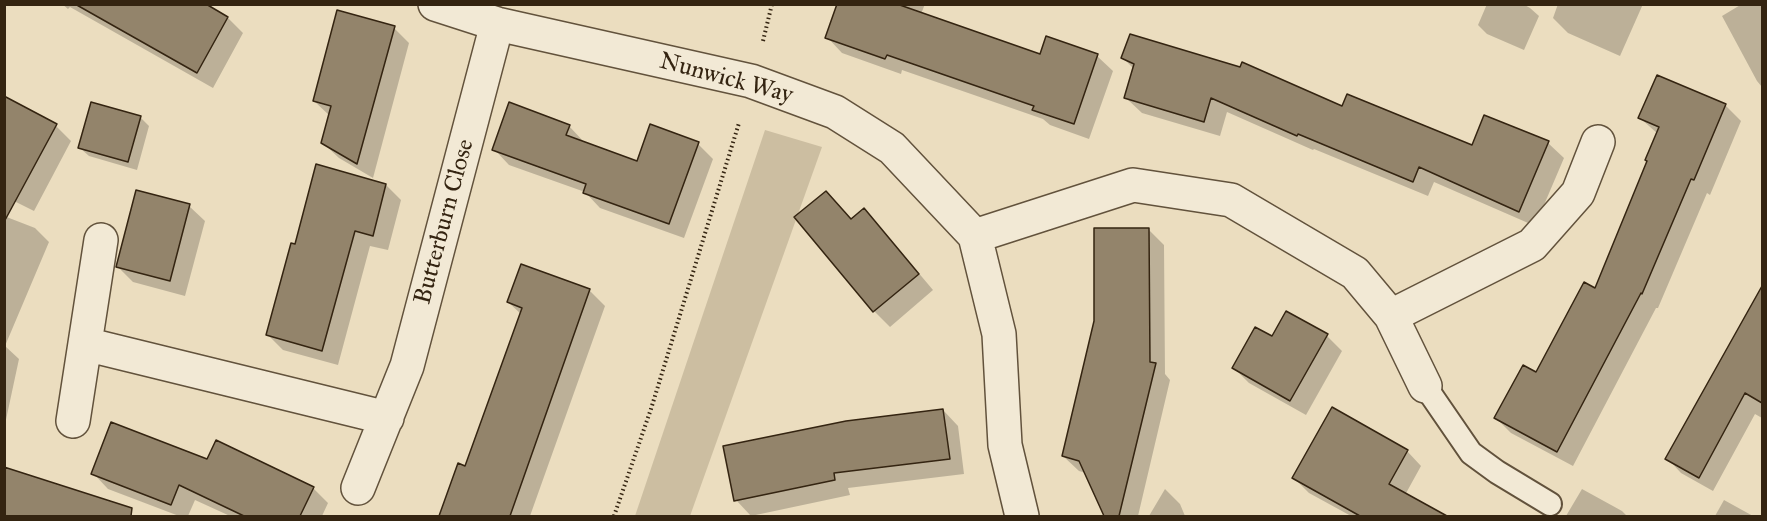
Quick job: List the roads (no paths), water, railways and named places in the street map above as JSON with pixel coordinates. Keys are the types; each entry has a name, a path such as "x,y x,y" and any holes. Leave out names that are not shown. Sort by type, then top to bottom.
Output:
{"street":[{"name":"Nunwick Way","path":"435,4 497,24 752,81 835,112 892,148 975,236 999,334 1005,445 1022,516"},
{"name":"Butterburn Close","path":"358,488 407,366 497,24"},
{"path":"1391,316 1532,245 1578,193 1598,142"},
{"path":"975,236 1133,185 1231,200 1355,273 1391,316 1425,386"},
{"path":"73,421 101,240"},
{"path":"85,344 387,418"}],"lane":[{"path":"1425,386 1471,453 1497,472 1550,504"}]}
